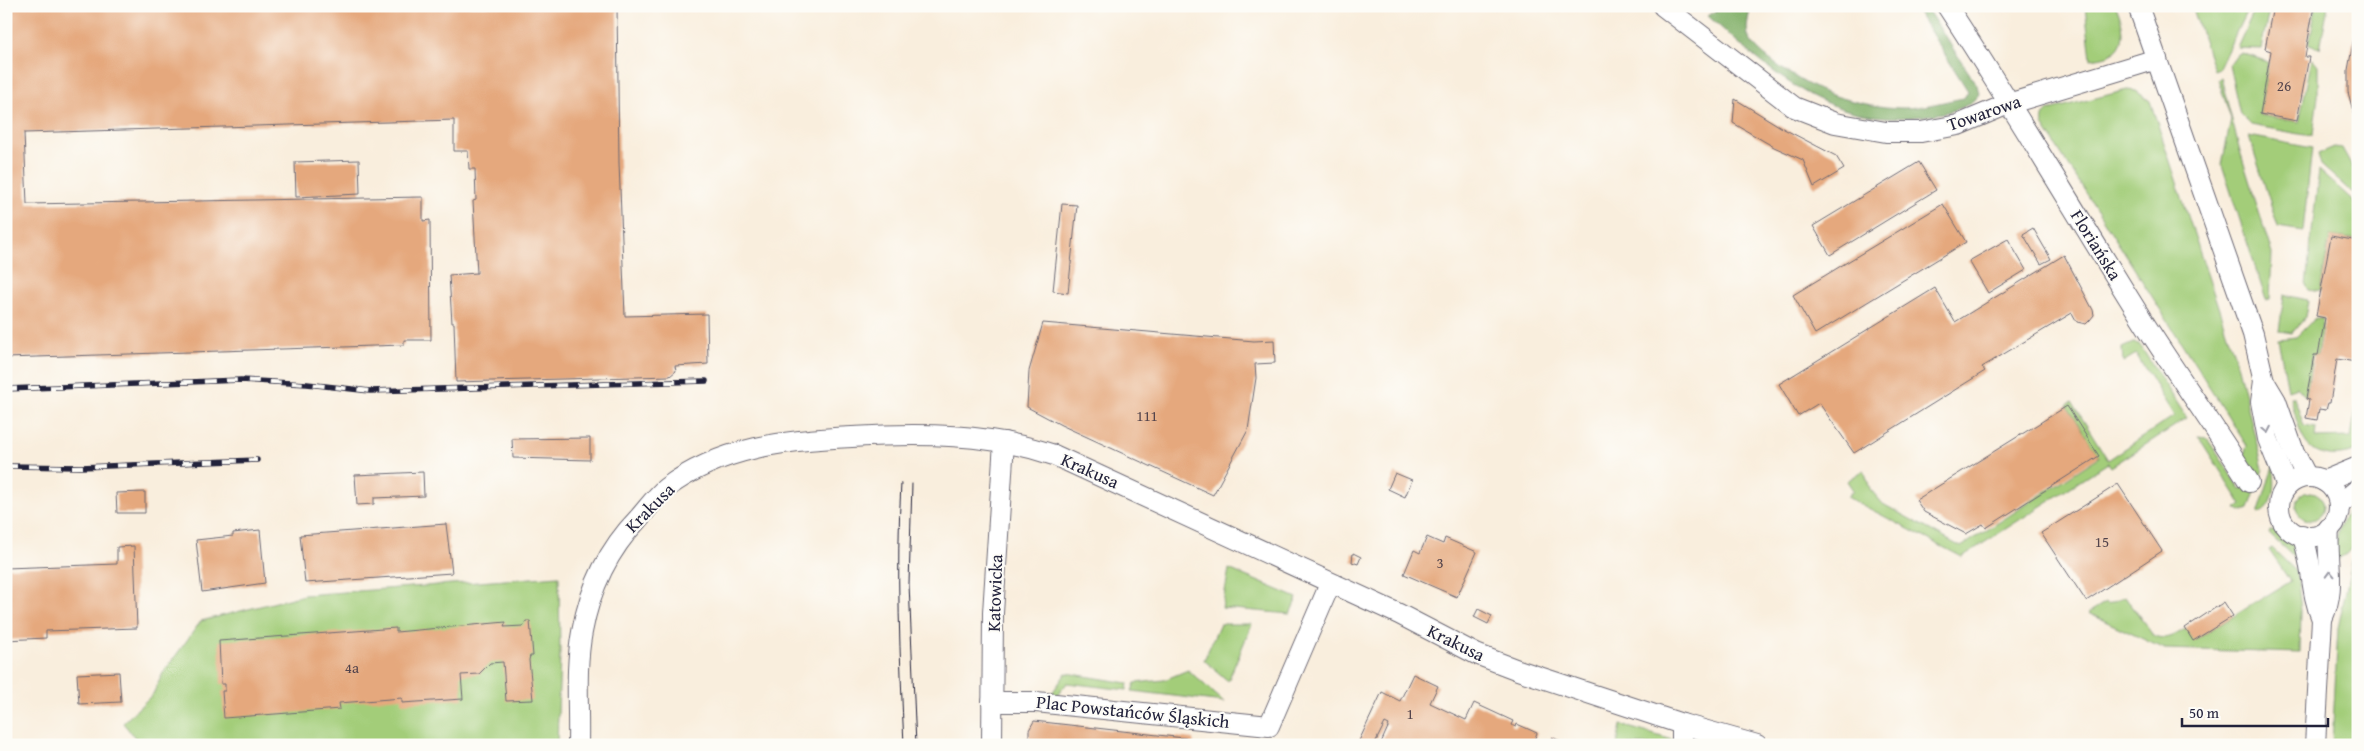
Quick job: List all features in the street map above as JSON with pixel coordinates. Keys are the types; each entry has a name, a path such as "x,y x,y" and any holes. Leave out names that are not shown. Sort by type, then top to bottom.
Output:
{"street":[{"name":"Towarowa","path":"1663,6 1794,107 1835,123 1886,132 1921,132 1958,125 2008,104 2157,59"},
{"name":"Floriańska","path":"1947,6 1985,64 2145,324 2208,415 2249,482"},
{"path":"2138,6 2254,334 2264,382 2261,402 2268,439 2287,486"},
{"path":"2264,382 2276,401 2295,455 2316,479 2336,494 2339,505 2337,517 2329,528 2316,536 2302,535 2289,529 2281,517 2280,501 2287,486 2296,480 2316,479 2358,467"},
{"name":"Krakusa","path":"578,745 579,659 582,632 595,580 625,532 665,490 705,464 754,447 783,442 918,434 1004,442 1046,453 1078,465 1330,584 1399,614 1450,642 1496,662 1682,724 1758,745"},
{"name":"Katowicka","path":"992,745 993,613 1004,442"},
{"path":"2339,505 2358,489"},
{"path":"2315,745 2322,619 2329,604 2331,574 2328,541 2329,528"},
{"path":"2302,535 2311,563 2315,604 2322,619"},
{"name":"Plac Powstańców Śląskich","path":"992,702 1036,702 1269,726 1330,584"},
{"path":"1682,724 1682,745"}],"green space":[{"path":"1723,6 1751,6 1747,28 1750,40 1775,64 1800,80 1823,92 1849,100 1876,106 1911,108 1964,98 1968,91 1914,6 1925,6 1977,85 1979,94 1970,103 1952,111 1896,118 1865,114 1835,106 1808,94 1783,78 1708,16"},
{"path":"2085,6 2116,6 2122,25 2123,38 2117,50 2111,54 2091,59"},
{"path":"2192,6 2249,6 2219,68 2214,70"},
{"path":"2256,6 2270,6 2261,49 2237,48"},
{"path":"2316,6 2328,6 2320,48 2309,45"},
{"path":"2242,53 2268,62 2260,115 2299,122 2312,58 2318,65 2318,96 2313,134 2305,135 2251,125 2240,114 2229,65 2237,54"},
{"path":"2221,78 2240,151 2272,254 2270,299 2266,300 2222,165 2231,119 2218,79"},
{"path":"2127,90 2136,91 2150,101 2238,367 2263,469 2249,509 2241,512 2236,509 2242,505 2198,436 2206,437 2241,489 2258,476 2244,454 2247,446 2043,125 2043,116 2049,110"},
{"path":"2249,136 2312,148 2303,231 2278,227"},
{"path":"2334,147 2342,148 2358,177 2358,198 2321,165 2318,154"},
{"path":"2319,170 2358,205 2358,240 2330,236 2320,292 2309,290 2306,285"},
{"path":"2284,295 2308,300 2305,318 2292,333 2279,331"},
{"path":"2315,318 2323,319 2317,355 2312,355 2306,397 2297,387 2288,390 2278,339 2296,337"},
{"path":"2133,343 2139,344 2187,418 2111,467 2108,463 1962,557 1847,497 1853,490 1847,481 1864,470 1870,489 1883,504 1961,547 2099,457 2067,405 2072,402 2108,460 2174,416 2136,354 2123,362 2122,348"},
{"path":"2290,397 2294,397 2304,426 2316,428 2315,438 2351,437 2358,398 2358,450 2346,454 2332,455 2312,449 2301,434"},
{"path":"2273,466 2275,487 2272,500 2269,506 2258,514"},
{"path":"2310,492 2320,496 2324,506 2320,516 2310,520 2300,516 2296,506 2300,496"},
{"path":"2358,497 2358,525 2354,543 2343,556 2334,560 2336,543 2343,518"},
{"path":"2270,531 2283,534 2292,541 2301,564 2269,534"},
{"path":"2272,548 2297,572 2301,611 2300,653 2164,649 2088,613 2106,602 2108,604 2125,596 2152,634 2165,638 2185,629 2194,641 2290,581 2269,550"},
{"path":"2358,551 2358,745 2332,745 2338,628 2353,557"},
{"path":"1229,569 1297,598 1290,614 1222,608"},
{"path":"559,576 560,654 557,745 141,745 123,723 153,694 163,673 201,621 304,595"},
{"path":"1220,624 1252,624 1228,681 1204,660"},
{"path":"1188,670 1224,702 1132,691 1135,683 1164,680"},
{"path":"1066,673 1128,683 1127,690 1067,683 1056,697 1050,696"},
{"path":"1621,725 1690,745 1617,745"}],"building":[{"path":"6,6 617,6 619,163 625,316 707,314 708,364 675,366 676,371 670,376 456,382 454,323 452,323 449,275 477,273 473,201 476,200 475,169 469,169 468,151 454,151 454,120 24,133 27,204 423,197 423,221 430,220 431,340 404,340 404,345 6,358"},
{"path":"2273,6 2314,6 2305,57 2309,57 2297,121 2260,114 2271,51 2265,49"},
{"path":"2357,21 2357,127 2348,92 2348,70"},
{"path":"1735,99 1784,129 1836,156 1844,169 1814,187 1803,160 1774,147 1733,123"},
{"path":"359,160 360,194 296,197 295,162"},
{"path":"1919,162 1936,190 1830,255 1813,226"},
{"path":"1062,204 1077,205 1068,293 1053,291"},
{"path":"1943,204 1966,242 1815,334 1793,295"},
{"path":"2033,228 2051,259 2041,264 2023,234"},
{"path":"2331,236 2358,241 2358,351 2356,362 2337,359 2330,403 2328,403 2326,410 2319,409 2317,420 2306,418 2309,400 2306,399 2314,355 2318,355 2325,318 2316,316"},
{"path":"2008,239 2026,270 1988,293 1969,261"},
{"path":"2064,255 2093,310 2094,315 2086,324 2077,322 2072,313 1982,367 1985,371 1854,453 1819,403 1798,416 1779,384 1935,288 1955,322"},
{"path":"1043,323 1254,341 1274,340 1275,363 1255,364 1256,378 1248,430 1213,495 1061,425 1027,407 1029,371"},
{"path":"2067,406 2099,456 1986,528 1983,524 1966,534 1924,512 1916,500"},
{"path":"590,438 590,460 513,458 512,439"},
{"path":"423,472 424,496 374,498 374,504 357,505 355,475"},
{"path":"1395,473 1412,480 1405,497 1388,489"},
{"path":"2118,484 2162,551 2086,601 2041,533"},
{"path":"145,492 145,513 117,513 116,493"},
{"path":"446,524 452,573 305,583 300,535"},
{"path":"260,530 265,583 202,592 196,540 233,536 233,533"},
{"path":"1427,537 1443,544 1445,538 1477,552 1457,597 1404,574 1414,550 1420,553"},
{"path":"134,546 137,628 46,631 46,638 6,640 6,568 117,564 117,547"},
{"path":"1353,553 1361,557 1358,564 1352,562"},
{"path":"2224,602 2233,616 2193,641 2185,628"},
{"path":"1478,609 1492,616 1488,624 1474,617"},
{"path":"526,621 530,621 533,656 530,656 529,660 533,700 506,701 503,662 490,663 479,674 461,675 463,699 402,703 402,698 339,703 340,709 224,718 222,691 225,691 225,684 221,684 219,641 396,628 396,632 506,622 504,627 523,626"},
{"path":"119,672 121,702 79,704 77,674"},
{"path":"1413,674 1438,686 1430,703 1466,720 1474,703 1513,721 1511,725 1516,727 1517,724 1537,733 1532,745 1380,745 1389,725 1385,723 1374,745 1358,743 1382,692 1400,701"},
{"path":"1034,721 1193,739 1194,745 1029,745 1029,730"},
{"path":"1552,737 1568,745 1548,745"}],"tram line":[{"path":"901,483 899,581 904,745"},
{"path":"912,484 909,584 916,745"}],"railway":[{"path":"6,389 241,380 307,384 370,391 706,381"},
{"path":"6,466 81,467 257,460"}]}
